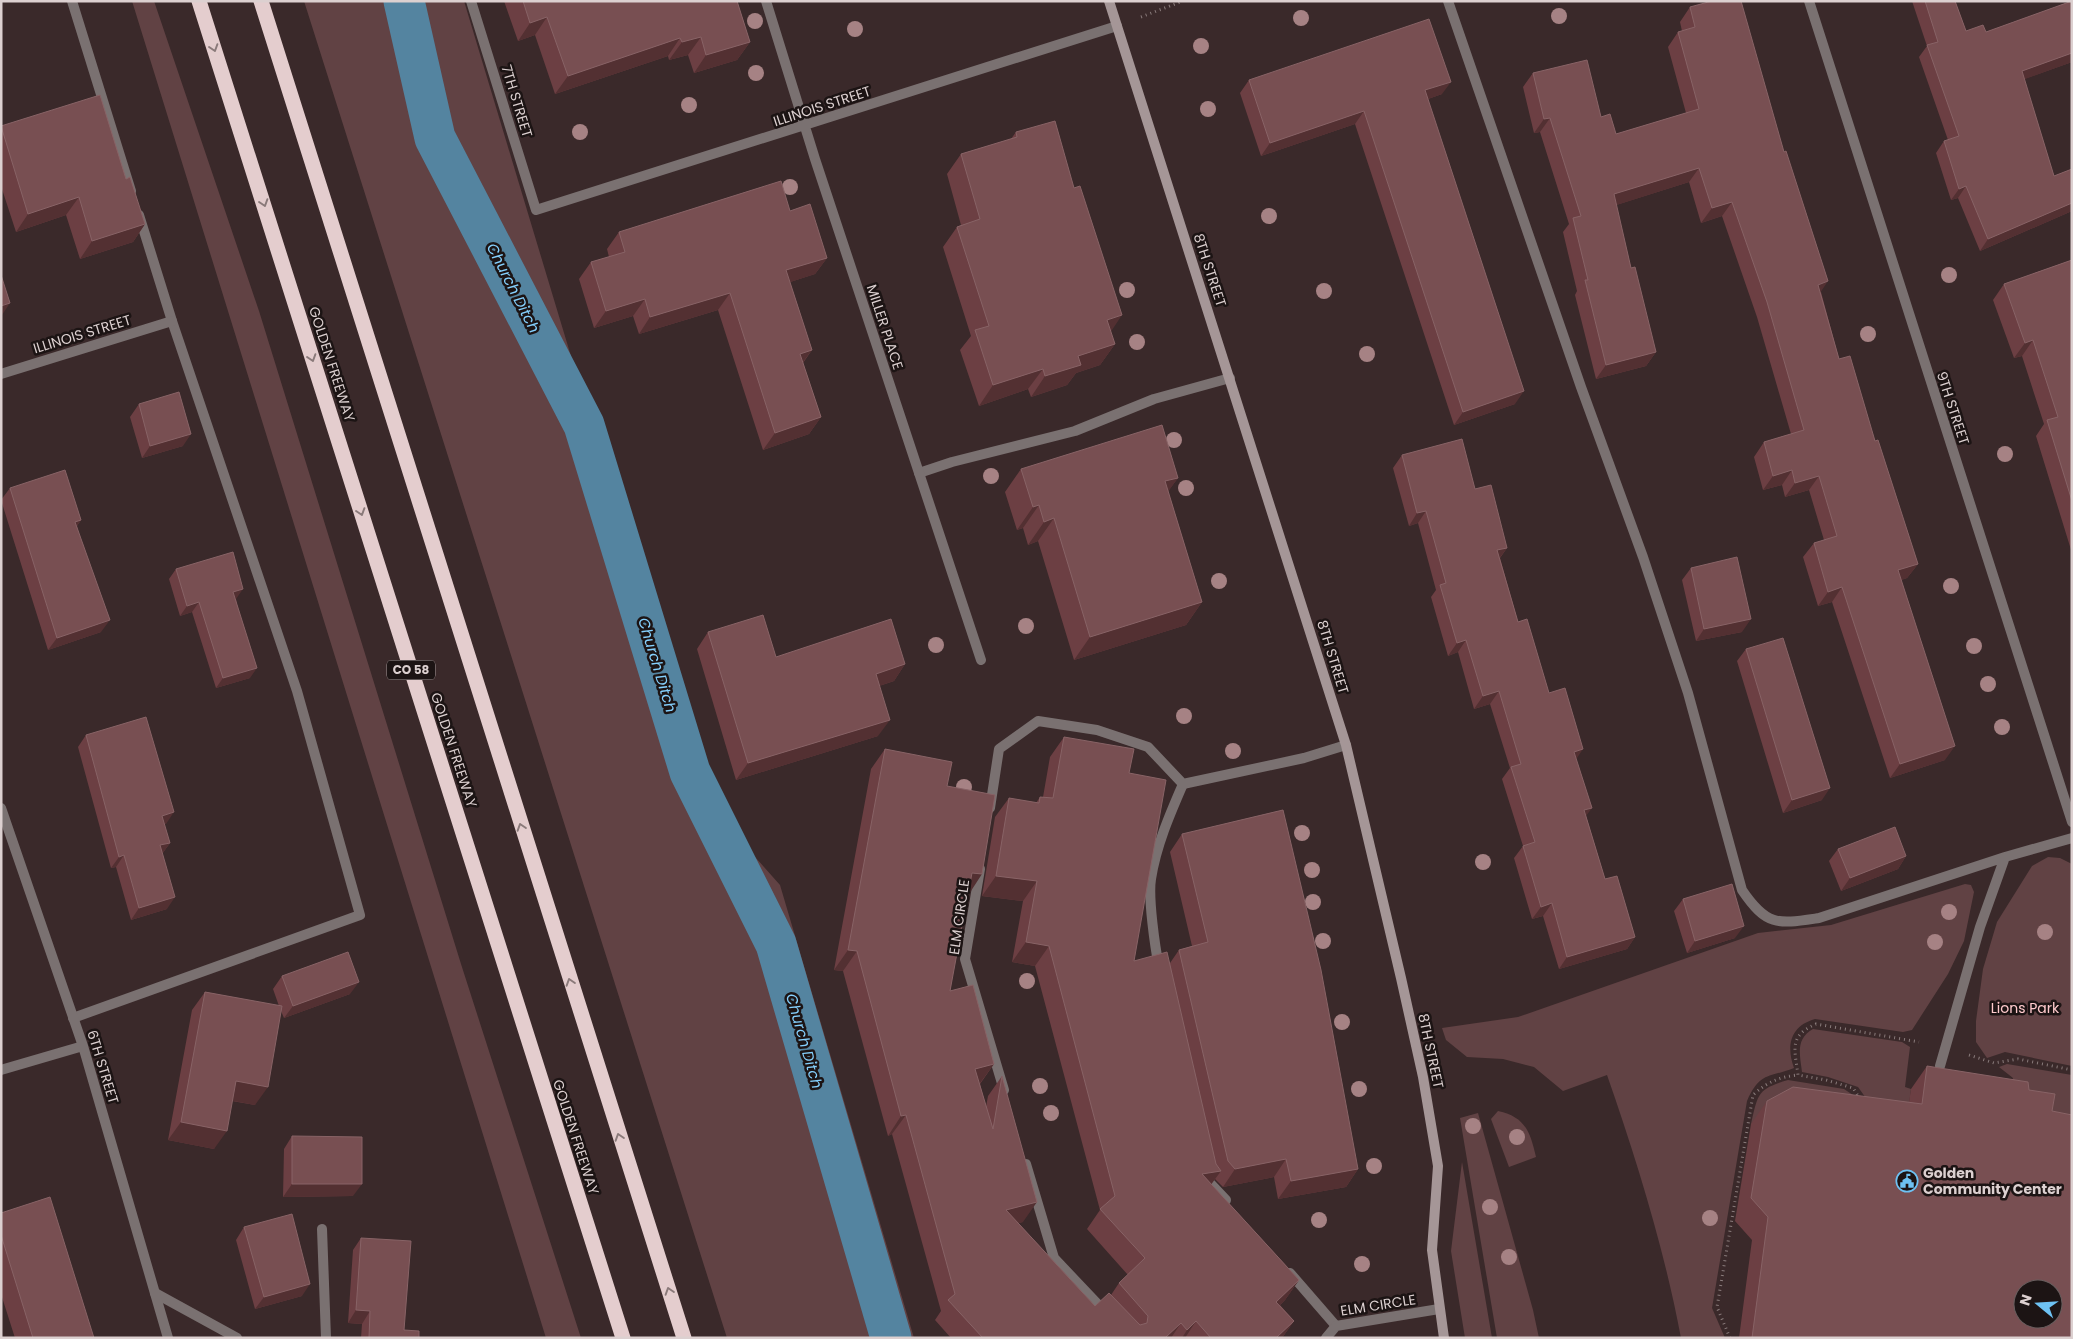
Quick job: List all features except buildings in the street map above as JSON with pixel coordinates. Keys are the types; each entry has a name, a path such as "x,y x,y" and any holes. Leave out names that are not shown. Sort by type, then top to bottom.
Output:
{"highway":[{"name":"GOLDEN FREEWAY","path":"200,1 623,1338"},
{"path":"262,1 684,1338"}],"street":[{"path":"72,1 172,321 297,691 360,915 73,1018"},
{"name":"7TH STREET","path":"471,1 536,210"},
{"name":"MILLER PLACE","path":"766,1 805,126 981,660"},
{"name":"8TH STREET","path":"1109,1 1346,745 1402,978 1423,1077 1438,1166 1432,1250 1444,1338"},
{"path":"1448,1 1581,387 1606,451 1649,575 1688,693 1742,890 1756,910 1772,921 1792,922 1819,918 2005,857 2072,838"},
{"name":"9TH STREET","path":"1809,1 2072,822"},
{"name":"ILLINOIS STREET","path":"536,210 1117,26"},
{"name":"ILLINOIS STREET","path":"1,374 172,321"},
{"path":"919,473 952,462 1075,431 1154,399 1230,378"},
{"path":"988,816 999,750 1038,721 1097,730 1148,747 1183,784"},
{"path":"1183,784 1304,758 1346,745"},
{"path":"1162,978 1155,950 1150,880 1167,820 1183,784"},
{"name":"6TH STREET","path":"1,808 83,1046 168,1338"},
{"name":"ELM CIRCLE","path":"982,854 965,959 1007,1099"},
{"path":"1940,1066 1980,927 2005,857"},
{"path":"1,1070 83,1046"},
{"path":"1023,1155 1054,1258 1115,1323"},
{"path":"1205,1162 1209,1182 1235,1210"},
{"path":"322,1229 326,1338"},
{"path":"1286,1268 1336,1326"},
{"path":"155,1292 237,1338"},
{"name":"ELM CIRCLE","path":"1326,1338 1336,1326 1439,1309"}],"path":[{"path":"1117,26 1183,1"},
{"path":"1798,1076 1794,1044 1802,1030 1816,1024 1946,1047 1994,1064 2018,1059 2072,1070"},
{"path":"1730,1338 1717,1307 1753,1095 1766,1083 1783,1077 1798,1076 1826,1080 1853,1088 1861,1104"}],"green space":[{"path":"132,1 154,1 259,311 461,964 581,1338 546,1338"},
{"path":"304,1 464,1 705,801 780,885 914,1338 727,1338"},
{"name":"Lions Park","path":"2048,857 2060,858 2072,864 2072,1066 2005,1052 1987,1058 1976,1042 1976,1021 1983,969 1997,922 2032,866"},
{"path":"1965,884 1971,885 1974,892 1964,941 1948,974 1912,1030 1903,1032 1815,1019 1807,1022 1795,1032 1792,1038 1790,1052 1794,1068 1761,1080 1747,1101 1712,1308 1725,1338 1681,1338 1649,1205 1607,1075 1563,1091 1534,1067 1503,1059 1467,1057 1446,1040 1442,1028 1518,1017 1758,933 1831,925"},
{"path":"1813,1029 1902,1042 1910,1047 1905,1087 1911,1089 1906,1127 1868,1101 1858,1087 1828,1077 1802,1072 1801,1043 1807,1033"},
{"path":"2007,1064 2072,1075 2072,1141 2009,1105 2013,1078 1999,1067"},
{"path":"1788,1080 1844,1089 1853,1095 1751,1124 1760,1094 1770,1086"},
{"path":"1498,1111 1514,1117 1525,1126 1536,1157 1509,1167 1491,1119"},
{"path":"1478,1113 1533,1310 1539,1338 1497,1338 1460,1118"},
{"path":"1462,1162 1492,1338 1465,1338 1451,1251"}],"waterway":[{"name":"Church Ditch","path":"404,1 435,138 584,425 690,772 776,944 891,1338"}],"place":[{"name":"Golden Community Center","path":"1907,1181"}]}
